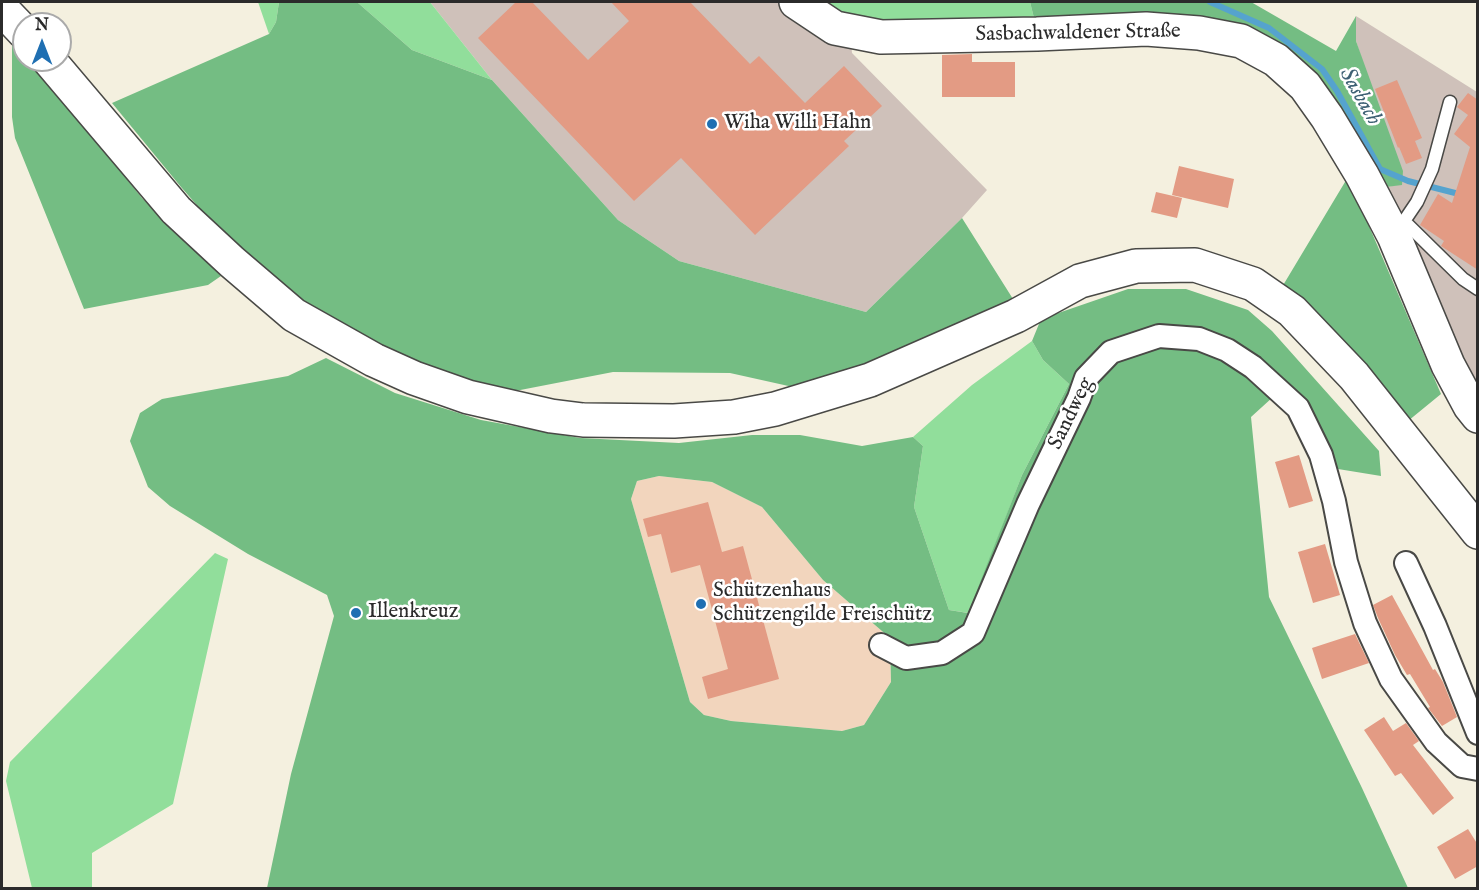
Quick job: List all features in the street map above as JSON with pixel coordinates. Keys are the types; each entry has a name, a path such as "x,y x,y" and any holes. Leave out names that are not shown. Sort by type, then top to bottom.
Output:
{"main road":[{"name":"Sasbachwaldener Straße","path":"796,2 836,28 881,37 1146,29 1199,33 1241,41 1276,60 1305,86 1399,229 1448,365 1475,408"},
{"path":"59,72 176,210 294,315 374,360 414,378 468,397 551,416 584,420 674,421 734,417 775,409 870,380 1016,316 1080,281 1136,266 1195,265 1253,284 1292,311 1354,376 1478,532"}],"street":[{"name":"Sandweg","path":"881,645 906,658 942,653 973,633 1028,504 1079,398 1086,378 1112,352 1159,336 1198,339 1227,350 1253,367 1298,408 1321,455 1334,501 1346,562 1365,623 1391,680 1436,742 1462,766 1478,769"},
{"path":"1406,563 1435,626 1478,734"}],"lane":[{"path":"1450,102 1432,169 1417,202 1399,229 1478,289"}],"shaded area":[{"path":"430,2 809,2 849,23 852,53 987,190 962,218 866,312 679,261 618,220 492,80"},
{"path":"1356,16 1477,92 1477,400 1386,187 1402,184 1356,41"},
{"path":"659,476 712,482 762,507 823,580 890,638 891,682 864,725 842,731 731,721 704,715 690,702 631,499 637,481"}],"green space":[{"path":"258,2 279,2 276,22 269,34"},
{"path":"279,2 357,2 412,50 492,80 618,220 679,261 866,312 962,218 1013,299 859,370 793,387 730,373 613,372 510,392 431,370 367,338 296,298 245,260 112,103 269,34 276,22"},
{"path":"357,2 430,2 492,80 412,50"},
{"path":"809,2 1030,2 1036,26 881,29"},
{"path":"1030,2 1251,2 1336,51 1356,16 1356,41 1403,171 1402,185 1386,187 1241,31 1036,26"},
{"path":"12,72 39,72 142,198 221,276 208,285 84,309 15,138 12,117"},
{"path":"1348,177 1441,394 1408,421 1282,287"},
{"path":"1128,289 1186,289 1248,310 1272,331 1379,451 1381,476 1338,469 1284,387 1251,417 1269,597 1408,888 267,888 291,774 334,616 327,595 248,554 170,506 148,487 130,441 140,413 162,399 288,376 326,358 395,393 481,420 580,438 679,443 752,435 800,435 862,446 913,437 923,446 914,507 949,610 968,613 1022,475 1069,384 1043,360 1032,341 1041,319","holes":["659,476 712,482 762,507 823,580 890,638 891,682 864,725 842,731 731,721 704,715 690,702 631,499 637,481"]},
{"path":"1032,341 1043,360 1069,384 1022,475 969,613 949,610 914,507 923,446 913,437 972,385"},
{"path":"215,553 228,559 173,804 92,853 92,888 32,888 6,781 10,762"}],"building":[{"name":"Wiha Willi Hahn","path":"516,2 532,2 588,60 629,21 611,2 690,2 750,64 759,56 805,103 844,66 882,106 844,141 849,146 755,235 681,158 634,201 478,38"},
{"path":"972,54 972,62 1015,62 1015,97 942,97 942,55"},
{"path":"1397,80 1422,138 1415,141 1422,158 1406,164 1375,89"},
{"path":"1468,93 1478,100 1478,270 1441,246 1444,241 1420,225 1438,194 1452,203 1470,147 1454,134 1468,115 1457,107"},
{"path":"1179,166 1234,179 1228,208 1172,195"},
{"path":"1156,192 1182,198 1177,218 1151,212"},
{"path":"1299,455 1313,501 1289,508 1275,462"},
{"path":"708,502 722,552 743,546 779,679 708,699 702,677 728,669 700,565 671,573 661,534 648,537 643,519"},
{"path":"1325,544 1340,595 1313,603 1298,552"},
{"path":"1392,595 1433,670 1435,669 1443,682 1457,717 1442,726 1428,708 1430,707 1410,674 1407,675 1395,655 1373,605"},
{"path":"1355,634 1369,663 1322,679 1312,648"},
{"path":"1384,717 1393,731 1406,723 1419,741 1413,745 1454,798 1433,815 1401,773 1395,776 1364,730"},
{"path":"1468,829 1478,845 1478,866 1455,879 1437,847"}],"waterway":[{"name":"Sasbach","path":"1210,2 1269,28 1322,69 1337,91 1380,169 1408,181 1463,195"}],"place":[{"name":"Wiha Willi Hahn","path":"712,124"},
{"name":"Schützenhaus Schützengilde Freischütz","path":"701,604"},
{"name":"Illenkreuz","path":"356,613"}]}
